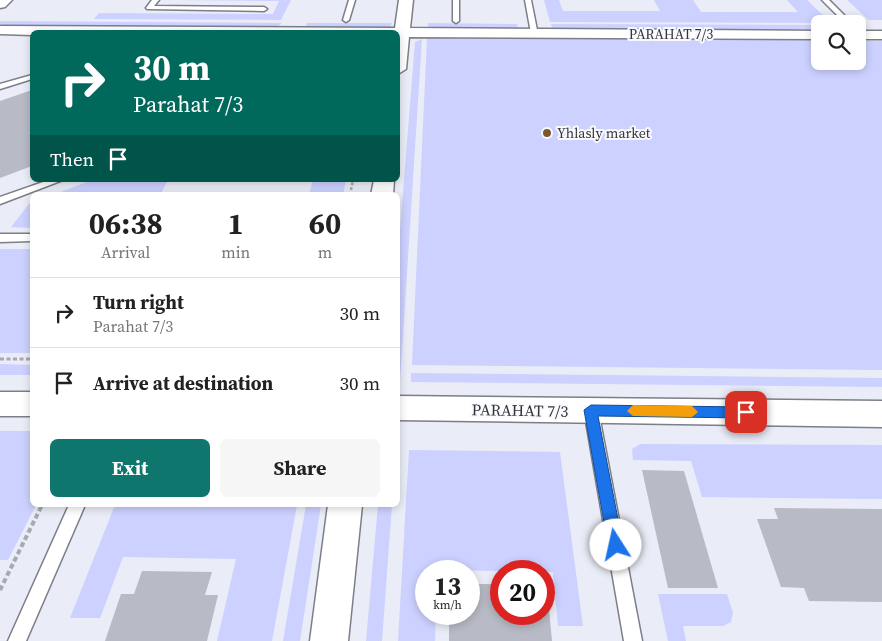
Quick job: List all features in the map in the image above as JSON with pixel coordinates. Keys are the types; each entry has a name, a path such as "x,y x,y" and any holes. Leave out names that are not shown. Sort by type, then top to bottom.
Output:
{"street":[{"path":"0,4 5,0"},
{"path":"400,50 406,0"},
{"name":"PARAHAT 7/3","path":"0,30 350,28 376,30"},
{"name":"PARAHAT 7/3","path":"402,32 811,35"},
{"path":"866,34 882,35"},
{"path":"0,404 30,404"},
{"name":"PARAHAT 7/3","path":"400,408 882,414"},
{"path":"329,641 345,507"}],"lane":[{"path":"156,0 149,8 264,9"},
{"path":"350,28 352,0"},
{"path":"456,0 456,21"},
{"path":"528,0 535,33"},
{"path":"825,0 841,15"},
{"path":"0,87 30,78"},
{"path":"0,201 52,182"},
{"path":"0,238 30,238"},
{"path":"591,410 633,641"},
{"path":"17,641 76,507"}],"path":[{"path":"0,359 30,359"},
{"path":"0,590 41,507"}],"shaded area":[{"path":"291,0 281,20 94,19 99,13 273,14 279,1 177,1"},
{"path":"544,0 559,0 563,11 660,11 654,0 693,0 701,12 798,12 787,0 807,0 823,15 811,15 811,23 550,22"},
{"path":"847,0 882,0 882,20 869,20 866,15 864,15"},
{"path":"0,21 282,23 278,26 268,27 11,26 0,24"},
{"path":"307,23 392,23 391,26 384,28 312,27 306,26"},
{"path":"428,23 517,24 518,28 428,28"},
{"path":"551,24 811,25 811,30 552,28"},
{"path":"427,38 811,40 811,70 866,70 866,41 882,41 882,370 412,365"},
{"path":"422,39 400,382 400,230 415,42"},
{"path":"87,182 167,182 162,192 61,192"},
{"path":"312,182 346,182 344,192 310,192"},
{"path":"29,204 30,228 11,227"},
{"path":"0,249 30,249 30,353 0,353"},
{"path":"0,364 30,365 30,375 0,375"},
{"path":"411,373 882,378 882,387 411,382"},
{"path":"0,431 30,431 30,507 35,507 8,560 0,560"},
{"path":"640,444 882,445 882,499 702,497 691,461 633,460 632,449"},
{"path":"409,450 560,452 583,626 558,626 555,594 555,560 490,560 490,571 480,571 480,560 415,560 415,625 436,625 435,641 398,641"},
{"path":"114,507 297,507 272,641 217,641 236,559 123,557 100,618 70,618"},
{"path":"306,507 321,507 300,641 283,641"},
{"path":"378,507 392,507 382,641 366,641"},
{"path":"658,594 727,594 733,613 731,622 723,626 683,626 686,641 668,641"}],"building":[{"path":"30,91 30,167 0,178 0,101"},
{"path":"642,470 684,471 718,588 668,588"},
{"path":"774,508 882,509 882,602 809,601 804,588 781,587 757,519 778,519"},
{"path":"142,571 212,572 205,595 218,595 207,641 105,641 121,594 134,594"},
{"path":"480,584 490,584 490,625 550,625 552,641 449,641 449,625 480,625"}],"slow traffic":[{"path":"633,411 692,412"}],"place":[{"name":"Yhlasly market","path":"547,133"}],"route":[{"path":"616,545 591,410 746,412"}]}
